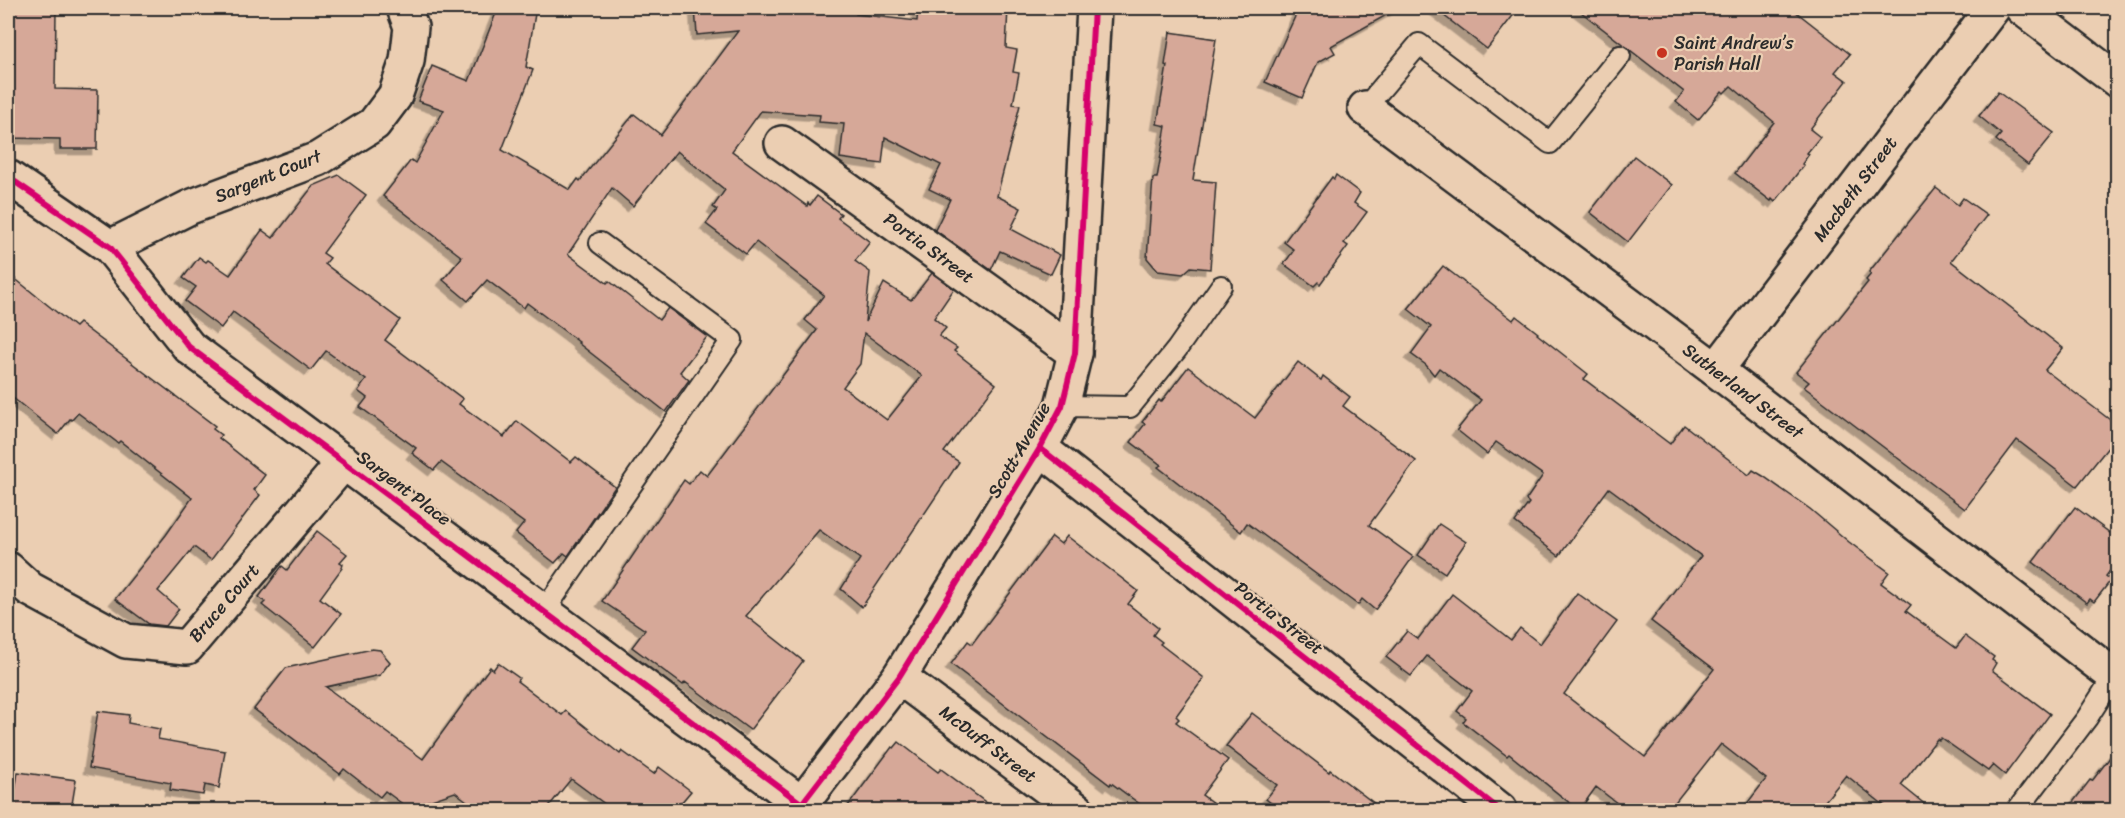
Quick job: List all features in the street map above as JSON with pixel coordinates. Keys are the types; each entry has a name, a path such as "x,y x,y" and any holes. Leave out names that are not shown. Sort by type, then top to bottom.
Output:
{"street":[{"name":"Sargent Court","path":"110,247 190,207 318,159 374,124 395,96 407,61 411,27 404,8"},
{"name":"Scott Avenue","path":"799,807 899,677 1040,448 1062,406 1075,353 1094,8"},
{"name":"Macbeth Street","path":"1716,370 1993,8"},
{"path":"2022,8 2118,81"},
{"name":"Sutherland Street","path":"1365,108 1716,370 2116,677"},
{"name":"Portia Street","path":"782,143 1075,353"},
{"name":"Sargent Place","path":"8,177 110,247 189,347 544,612 799,807"},
{"name":"Portia Street","path":"1040,448 1500,810"},
{"name":"Bruce Court","path":"8,568 30,589 126,641 187,646 344,462"},
{"name":"McDuff Street","path":"899,677 1077,810"}],"lane":[{"path":"1365,108 1419,44 1550,143 1620,56"},
{"path":"544,612 732,340 600,243"},
{"path":"1062,406 1130,408 1177,349 1221,286"},
{"path":"2018,808 2116,677"}],"building":[{"path":"498,8 536,8 526,67 533,70 502,150 570,190 578,179 580,181 634,114 661,135 738,31 697,35 695,8 857,8 856,14 917,21 918,8 1008,8 1006,48 1017,50 1013,72 1019,73 1013,104 1020,105 997,196 1021,208 1011,229 1060,255 1051,274 1000,251 991,270 935,230 950,199 929,189 941,165 885,137 882,164 840,158 844,124 819,122 820,115 761,111 732,151 807,206 817,196 841,214 838,218 870,242 855,261 870,272 865,322 884,283 911,300 932,273 954,289 934,318 946,328 939,336 957,348 954,351 996,384 944,452 959,462 862,607 841,589 860,559 819,530 746,616 803,661 750,730 685,682 683,685 632,647 645,630 602,601 684,480 689,484 700,470 707,476 817,330 805,320 824,295 756,242 746,254 706,224 717,210 713,207 725,190 677,151 633,206 612,188 568,254 607,283 609,281 659,320 668,308 707,337 680,372 689,380 666,412 527,303 524,308 487,280 468,301 443,280 462,257 383,196 411,160 415,163 444,110 418,101 432,66 469,81","holes":["864,333 922,376 887,420 843,387 860,364"]},
{"path":"1299,8 1399,8 1331,46 1335,53 1318,62 1302,98 1265,82"},
{"path":"1434,8 1519,8 1487,49"},
{"path":"1576,8 1791,8 1850,54 1835,72 1847,81 1810,129 1820,137 1807,153 1809,154 1802,164 1804,165 1775,202 1772,199 1771,201 1735,173 1774,122 1731,86 1724,93 1722,91 1698,120 1676,102 1684,92"},
{"path":"8,9 56,10 55,89 98,90 97,149 60,149 60,139 8,138"},
{"path":"1170,32 1216,39 1193,180 1216,182 1210,269 1191,267 1183,274 1158,271 1147,258 1153,178 1157,178 1166,126 1157,124"},
{"path":"1998,92 2054,133 2028,165 1996,140 2001,134 1979,116"},
{"path":"1634,156 1672,185 1628,242 1590,212"},
{"path":"339,175 366,195 323,253 330,258 325,264 400,320 385,340 463,399 459,404 504,437 517,421 571,462 576,457 615,487 568,556 564,553 555,563 516,533 524,523 441,462 434,470 412,453 416,448 360,407 367,398 358,391 366,380 326,351 311,370 233,312 221,328 185,301 196,287 183,278 199,257 206,262 208,260 230,275 262,230 273,238 313,186"},
{"path":"1336,175 1360,193 1354,203 1367,212 1344,243 1348,246 1320,284 1318,282 1314,286 1284,264 1294,250 1284,242 1332,177 1334,179"},
{"path":"1936,188 1958,205 1963,198 1987,215 1951,261 2063,348 2045,370 2118,426 2118,435 2077,486 2017,440 1965,509 1804,387 1809,382 1796,372 1868,282 1866,280 1871,274 1869,272"},
{"path":"1443,266 1513,320 1516,316 1538,333 1588,374 1584,379 1670,444 1684,425 1749,475 1753,470 1810,509 1889,572 1881,583 1911,605 1906,611 1956,648 1965,636 1994,657 1992,660 1996,663 1992,670 2050,714 2005,775 1993,765 1988,771 1941,738 1937,739 1901,785 1932,810 1890,810 1846,775 1818,810 1742,810 1766,779 1721,744 1669,810 1626,810 1596,787 1581,808 1576,808 1509,754 1507,756 1463,722 1466,718 1457,711 1472,691 1427,656 1411,676 1386,657 1407,631 1418,639 1452,594 1511,640 1520,628 1540,644 1577,593 1617,622 1564,694 1645,757 1714,669 1651,621 1701,556 1609,488 1559,556 1515,522 1529,503 1526,500 1543,475 1496,442 1487,454 1457,430 1481,400 1439,368 1434,375 1426,365 1411,354 1431,327 1408,309"},
{"path":"8,273 75,327 79,323 215,426 213,429 221,435 219,438 265,475 254,490 260,495 211,560 194,547 158,591 179,609 166,626 149,624 115,599 192,498 120,441 118,443 78,413 58,434 8,394"},
{"path":"1298,362 1321,380 1323,376 1350,397 1343,406 1416,461 1369,525 1413,557 1375,610 1362,599 1358,605 1247,523 1241,532 1158,467 1161,465 1131,442 1145,424 1142,422 1188,367 1255,418"},
{"path":"2075,507 2118,539 2118,560 2106,576 2111,580 2094,602 2090,599 2087,603 2033,562"},
{"path":"1439,524 1466,542 1445,573 1418,555"},
{"path":"317,531 347,554 340,562 343,564 342,568 320,598 341,614 315,647 262,605 265,602 259,597 282,566 287,570"},
{"path":"1067,536 1138,591 1128,604 1158,628 1153,635 1162,642 1160,644 1204,678 1176,716 1179,719 1176,722 1228,760 1202,795 1223,810 1148,810 1111,783 1110,785 951,664 968,641 972,644 1052,537 1061,544"},
{"path":"372,649 380,650 390,662 380,675 326,687 423,759 490,667 493,670 498,663 519,678 517,681 562,715 566,711 620,754 622,751 654,774 659,767 691,791 675,810 613,810 571,779 546,810 479,810 455,792 408,808 385,791 380,797 344,769 340,774 254,709 286,668"},
{"path":"98,711 129,715 128,723 160,729 158,739 225,751 219,788 205,785 203,795 170,790 171,783 89,768"},
{"path":"1252,713 1383,810 1280,810 1266,799 1277,785 1226,746"},
{"path":"899,742 938,772 941,769 996,810 845,810 892,747 894,748"},
{"path":"2118,747 2118,810 2067,810 2090,780 2092,781"},
{"path":"18,772 76,780 71,810 12,810"}],"cycle path":[{"path":"797,810 899,677 1040,448 1062,406 1075,353 1094,8"},
{"path":"8,177 110,247 189,347 802,804"},
{"path":"1040,448 1500,810"}],"place":[{"name":"Saint Andrew’s Parish Hall","path":"1662,53"}]}
